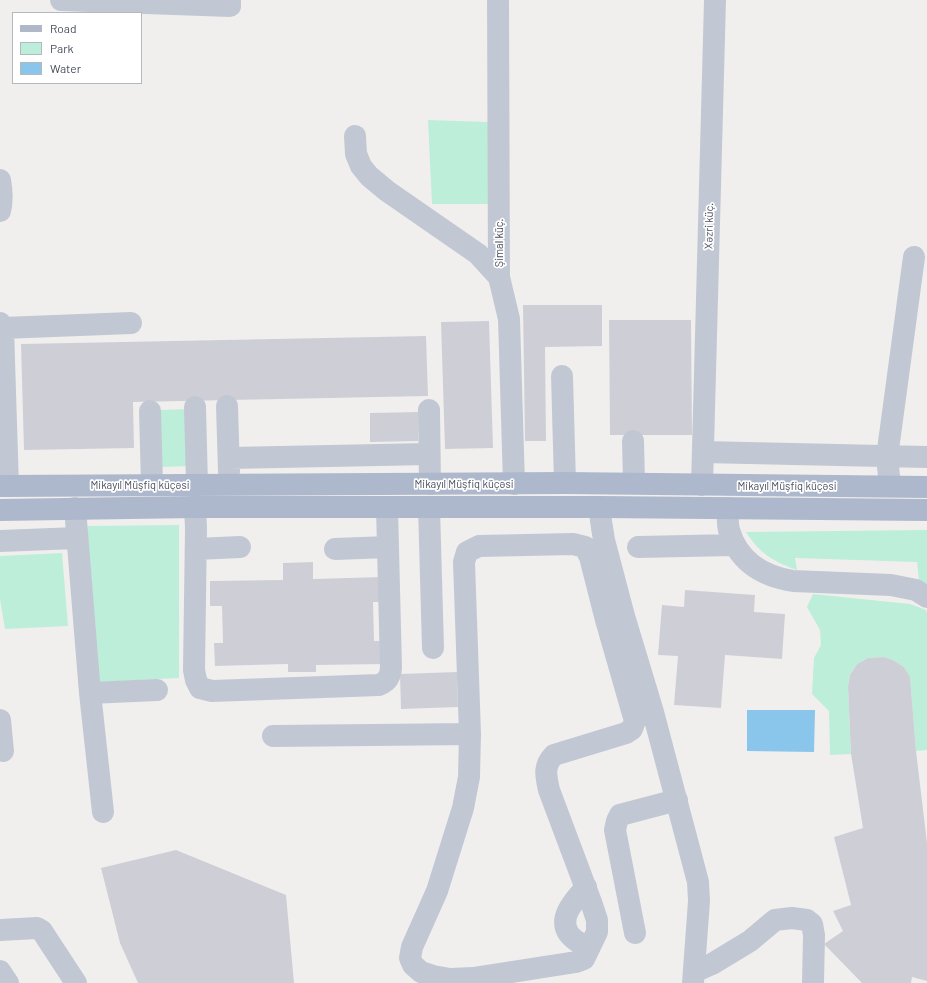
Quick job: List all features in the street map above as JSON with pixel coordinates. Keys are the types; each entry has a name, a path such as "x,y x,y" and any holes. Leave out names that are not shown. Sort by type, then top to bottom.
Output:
{"main road":[{"name":"Mikayıl Müşfiq küçəsi","path":"4,486 565,483 927,487"},
{"name":"Mikayıl Müşfiq küçəsi","path":"0,510 195,507 600,507 927,510"}],"street":[{"path":"61,0 230,6 230,0"},
{"name":"Şimal küç.","path":"498,0 499,277 509,319 514,484"},
{"name":"Xəzri küç.","path":"702,485 715,0"},
{"path":"355,136 356,154 361,166 369,176 478,254 499,277"},
{"path":"0,180 2,203 0,211"},
{"path":"890,486 887,457 914,257"},
{"path":"4,486 2,325 131,323"},
{"path":"562,376 565,483"},
{"path":"227,406 230,485"},
{"path":"196,407 196,485"},
{"path":"150,410 152,485"},
{"path":"429,410 430,484"},
{"path":"633,441 634,484"},
{"path":"703,452 927,457"},
{"path":"229,458 429,454"},
{"path":"195,507 196,549 194,670 196,680 200,688 212,691 379,685 387,682 391,675 392,668 387,508"},
{"path":"429,507 433,648"},
{"path":"600,507 615,618 635,721 632,729 626,733 554,755 548,761 545,775 549,790 597,920 597,932 584,959 576,962 473,978 450,979 420,972 413,965 410,958 412,947 437,891 463,808 469,777 470,734 464,562 467,552 479,546 573,544 585,547 590,557 615,618 654,712 698,882 699,901 694,977"},
{"path":"75,508 90,693 103,812"},
{"path":"728,508 728,528 734,546 760,571 777,578 793,581 891,585 916,590 927,597"},
{"path":"0,541 77,538"},
{"path":"335,549 388,546"},
{"path":"638,547 734,546"},
{"path":"196,549 240,547"},
{"path":"90,693 157,690"},
{"path":"0,720 3,751"},
{"path":"273,736 470,734"},
{"path":"635,933 615,830 617,821 620,815 677,800"},
{"path":"586,887 568,910 566,927 569,935 589,949"},
{"path":"694,977 712,964 750,941 775,920 792,918 807,920 812,924 814,935 813,983"},
{"path":"0,930 37,928 42,931 76,983"},
{"path":"0,971 8,983"}],"green space":[{"path":"428,120 489,122 491,204 432,204"},
{"path":"189,409 191,466 160,467 159,410"},
{"path":"179,525 179,678 100,682 87,526"},
{"path":"927,530 927,584 919,580 917,562 795,558 797,570 781,564 768,556 756,546 746,532"},
{"path":"62,553 68,626 5,629 0,599 0,556"},
{"path":"813,594 910,604 926,610 927,750 916,751 910,678 904,667 893,660 884,657 868,658 857,664 850,675 848,687 851,754 830,755 829,711 812,694 814,658 821,645 820,630 807,607"}],"water":[{"path":"747,710 815,710 814,752 747,751"}],"building":[{"path":"523,305 602,305 602,346 545,347 546,441 525,441"},
{"path":"609,320 691,320 692,435 610,435"},
{"path":"489,321 493,448 445,449 441,322"},
{"path":"426,336 428,396 133,402 134,448 24,450 21,344"},
{"path":"418,412 418,441 370,442 370,413"},
{"path":"313,562 313,579 383,577 383,602 373,602 374,641 384,641 384,664 316,665 316,672 288,672 288,664 215,666 214,643 223,643 222,606 210,606 210,581 283,580 283,563"},
{"path":"685,590 755,595 754,612 785,614 782,659 725,655 721,708 674,705 678,656 658,655 662,605 684,607"},
{"path":"884,657 893,660 904,667 910,677 916,751 927,843 927,981 912,977 911,983 862,983 824,944 843,931 833,911 851,905 834,837 863,828 851,754 848,687 850,675 857,664 868,658"},
{"path":"457,672 458,707 401,709 400,674"},
{"path":"176,850 286,895 294,983 138,983 120,943 101,868"}]}
